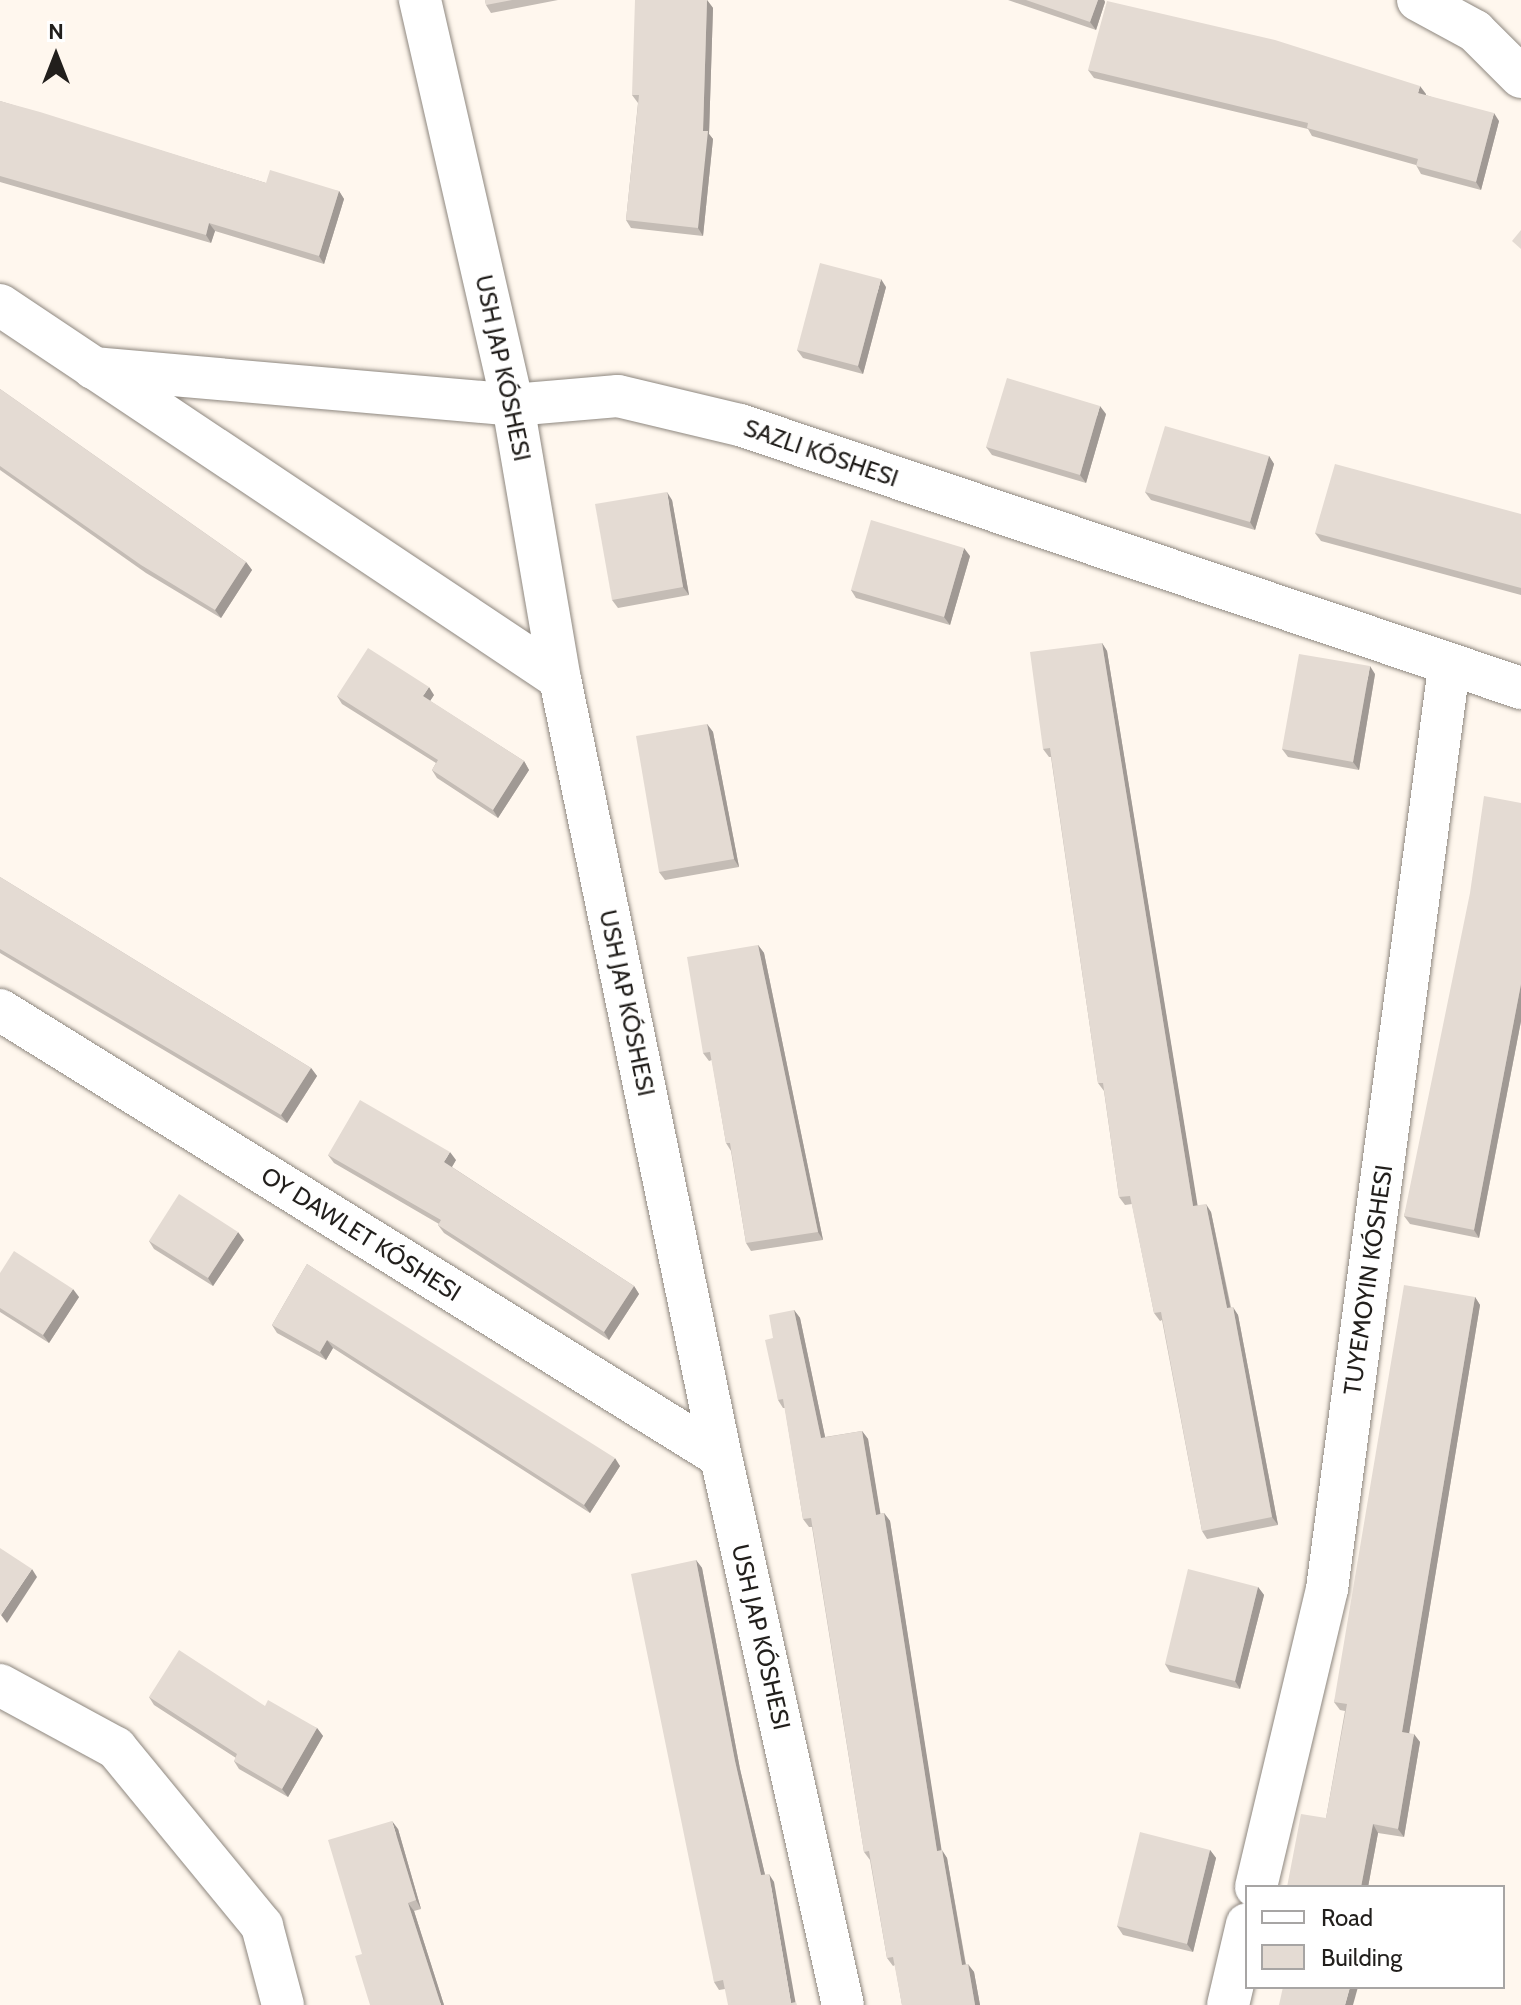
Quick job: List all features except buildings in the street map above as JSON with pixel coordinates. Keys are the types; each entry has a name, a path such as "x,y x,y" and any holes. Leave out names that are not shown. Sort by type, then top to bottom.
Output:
{"street":[{"name":"USH JAP KÓSHESI","path":"420,0 513,405 560,679 721,1457 843,2005"},
{"path":"1418,0 1475,31 1521,77"},
{"path":"0,305 560,679"},
{"path":"93,368 513,405 618,396 740,425 1449,667 1521,688"},
{"path":"1256,1885 1327,1589 1449,667"},
{"name":"OY DAWLET KÓSHESI","path":"0,1010 721,1457"},
{"path":"0,1685 116,1748 262,1926 283,2005"},
{"path":"1228,2005 1245,1933"}]}
